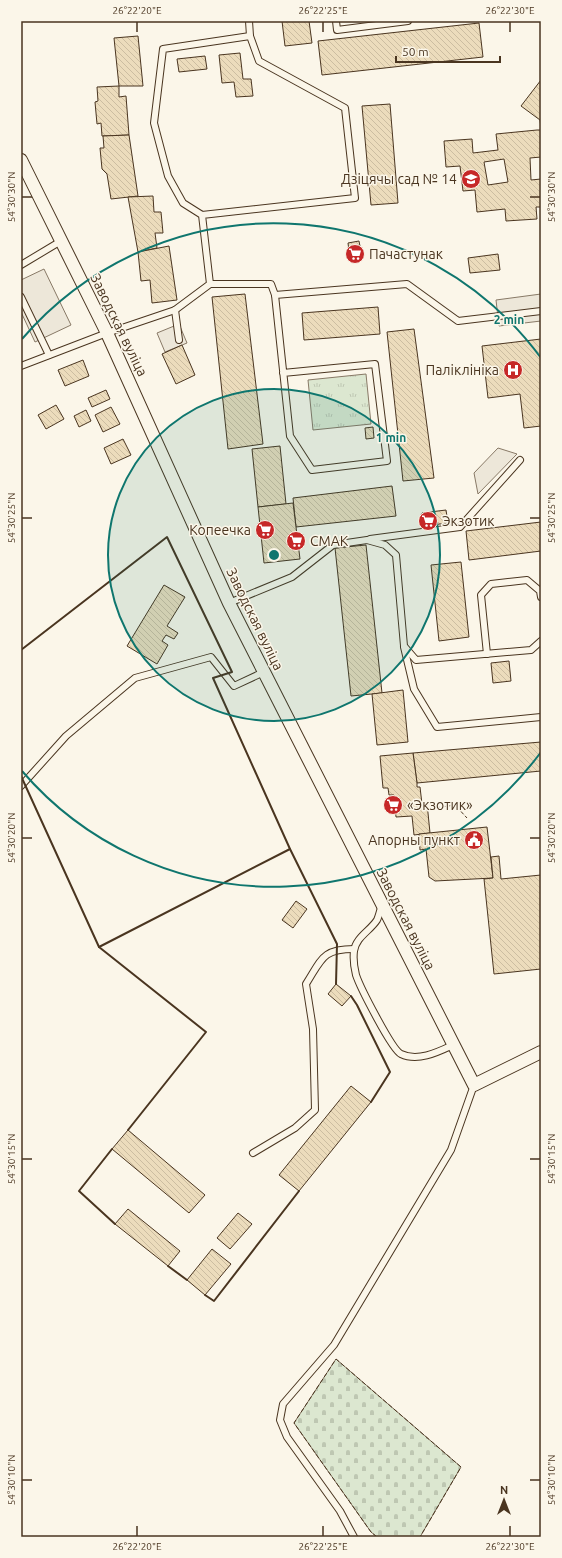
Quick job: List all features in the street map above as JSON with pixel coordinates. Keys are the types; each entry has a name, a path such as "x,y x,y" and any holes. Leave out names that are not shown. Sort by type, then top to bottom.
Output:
{"street":[{"name":"Заводская вуліца","path":"21,160 107,332 229,603 474,1085"},
{"path":"474,1085 541,1052"}],"lane":[{"path":"249,21 250,36 259,61 345,108 355,198 202,214 183,203 168,176 154,123 163,49 250,36"},
{"path":"336,21 337,30 408,21"},
{"path":"202,214 210,284"},
{"path":"21,265 61,241"},
{"path":"21,366 107,332 175,310 210,284 271,284 275,295 283,373 290,436 312,470 387,461 375,364 283,373"},
{"path":"275,295 407,284 458,320 541,311"},
{"path":"21,298 49,355"},
{"path":"175,310 180,340"},
{"path":"229,603 292,577 333,545 460,527 520,460"},
{"path":"366,540 385,545 396,555 404,646 414,689 438,727 541,717"},
{"path":"487,654 481,595 491,584 527,580 540,591 541,598"},
{"path":"404,646 416,660 531,650 541,641"},
{"path":"21,786 66,736 135,678 211,657 234,686 264,672"},
{"path":"382,906 377,920 359,939 354,949 353,963 356,976 391,1044 400,1054 408,1056 428,1056 453,1045"},
{"path":"253,1152 295,1128 315,1110 313,1030 306,984 324,956 337,949 354,949"},
{"path":"354,1537 340,1511 287,1437 280,1420 283,1404 334,1345 431,1184 451,1150 474,1085"}],"green space":[{"path":"366,374 371,424 313,430 308,380"},
{"path":"336,1359 461,1467 420,1537 377,1537 371,1532 294,1423"}],"shaded area":[{"path":"44,269 71,325 35,342 21,312 21,280"},
{"path":"541,294 541,321 499,326 496,300"},
{"path":"179,324 187,343 165,352 157,333"},
{"path":"498,448 517,454 478,494 474,473"}],"building":[{"path":"282,21 309,21 312,43 285,46"},
{"path":"479,23 483,57 322,75 318,41"},
{"path":"138,36 143,86 119,86 114,38"},
{"path":"240,53 243,79 251,79 253,96 236,97 234,82 222,83 219,55"},
{"path":"205,56 207,69 179,72 177,59"},
{"path":"541,80 541,128 540,120 521,106"},
{"path":"119,86 119,97 126,96 129,135 102,136 101,123 97,124 95,102 98,101 97,87"},
{"path":"390,104 398,203 371,205 362,106"},
{"path":"541,130 541,157 530,158 531,180 541,179 541,207 536,207 537,219 506,221 505,209 477,212 475,190 463,191 460,166 446,167 444,141 472,139 473,153 498,150 496,134","holes":["504,159 508,182 488,185 484,162"]},
{"path":"129,135 138,196 111,199 107,174 102,169 100,148 104,148 103,136"},
{"path":"153,196 154,212 161,212 163,233 155,233 157,248 138,252 128,197"},
{"path":"359,241 362,257 350,259 348,243"},
{"path":"169,246 177,300 152,303 150,280 141,281 138,252"},
{"path":"498,254 500,270 470,273 468,258"},
{"path":"245,294 263,444 228,449 212,297"},
{"path":"378,307 380,334 304,340 302,313"},
{"path":"414,329 434,478 403,481 387,332"},
{"name":"Паліклініка","path":"541,339 541,426 524,428 520,394 488,398 482,346"},
{"path":"182,345 195,375 176,384 162,354"},
{"path":"83,360 89,376 65,386 58,370"},
{"path":"106,390 110,399 92,407 88,398"},
{"path":"56,405 64,419 46,429 38,415"},
{"path":"111,407 120,424 103,432 95,415"},
{"path":"86,410 91,421 79,427 74,416"},
{"path":"373,427 374,438 366,439 365,428"},
{"path":"123,439 131,455 111,464 104,448"},
{"path":"280,446 286,504 258,507 252,449"},
{"path":"392,486 396,516 296,527 293,498"},
{"path":"293,503 300,559 264,563 258,507"},
{"path":"446,510 448,523 424,526 422,513"},
{"path":"541,522 541,551 469,560 466,531"},
{"path":"366,545 382,693 351,696 335,548"},
{"path":"461,562 469,637 439,641 431,565"},
{"path":"164,585 185,597 167,626 178,633 174,639 166,635 162,641 168,645 157,664 127,646"},
{"path":"509,661 511,681 493,683 491,663"},
{"path":"403,690 408,742 377,745 372,694"},
{"path":"541,742 541,771 417,783 413,753"},
{"path":"413,753 417,787 420,787 422,804 427,803 430,833 414,835 412,816 396,817 394,795 389,795 388,788 383,788 380,756"},
{"path":"487,827 493,878 435,881 429,877 426,849 420,850 419,834"},
{"path":"499,856 501,879 541,875 541,969 494,974 484,879 493,878 491,857"},
{"path":"296,901 307,909 293,928 282,920"},
{"path":"336,984 351,996 342,1006 328,994"},
{"path":"351,1086 371,1102 299,1191 279,1175"},
{"path":"128,1130 205,1195 189,1213 112,1149"},
{"path":"128,1209 180,1251 168,1266 115,1224"},
{"path":"238,1213 252,1224 230,1249 217,1238"},
{"path":"212,1249 231,1264 205,1295 187,1280"}],"fence":[{"path":"428,809 455,805 467,818"},
{"path":"377,1537 371,1532 294,1423 336,1359 461,1467 420,1537"}],"wall":[{"path":"21,650 167,537 232,672 213,678 290,849 337,944 336,984"},
{"path":"21,776 99,947"},
{"path":"128,1130 206,1032 99,947 290,849"},
{"path":"351,996 357,1005 390,1072 371,1102"},
{"path":"112,1149 79,1191 115,1224"},
{"path":"205,1295 214,1301 299,1191"},
{"path":"168,1266 187,1280"}],"place":[{"name":"Дзіцячы сад № 14","path":"471,179"},
{"name":"Пачастунак","path":"355,254"},
{"name":"Паліклініка","path":"513,370"},
{"name":"Экзотик","path":"428,521"},
{"name":"Копеечка","path":"265,530"},
{"name":"СМАК","path":"296,541"},
{"name":"«Экзотик»","path":"393,805"},
{"name":"Апорны пункт","path":"474,840"}]}
